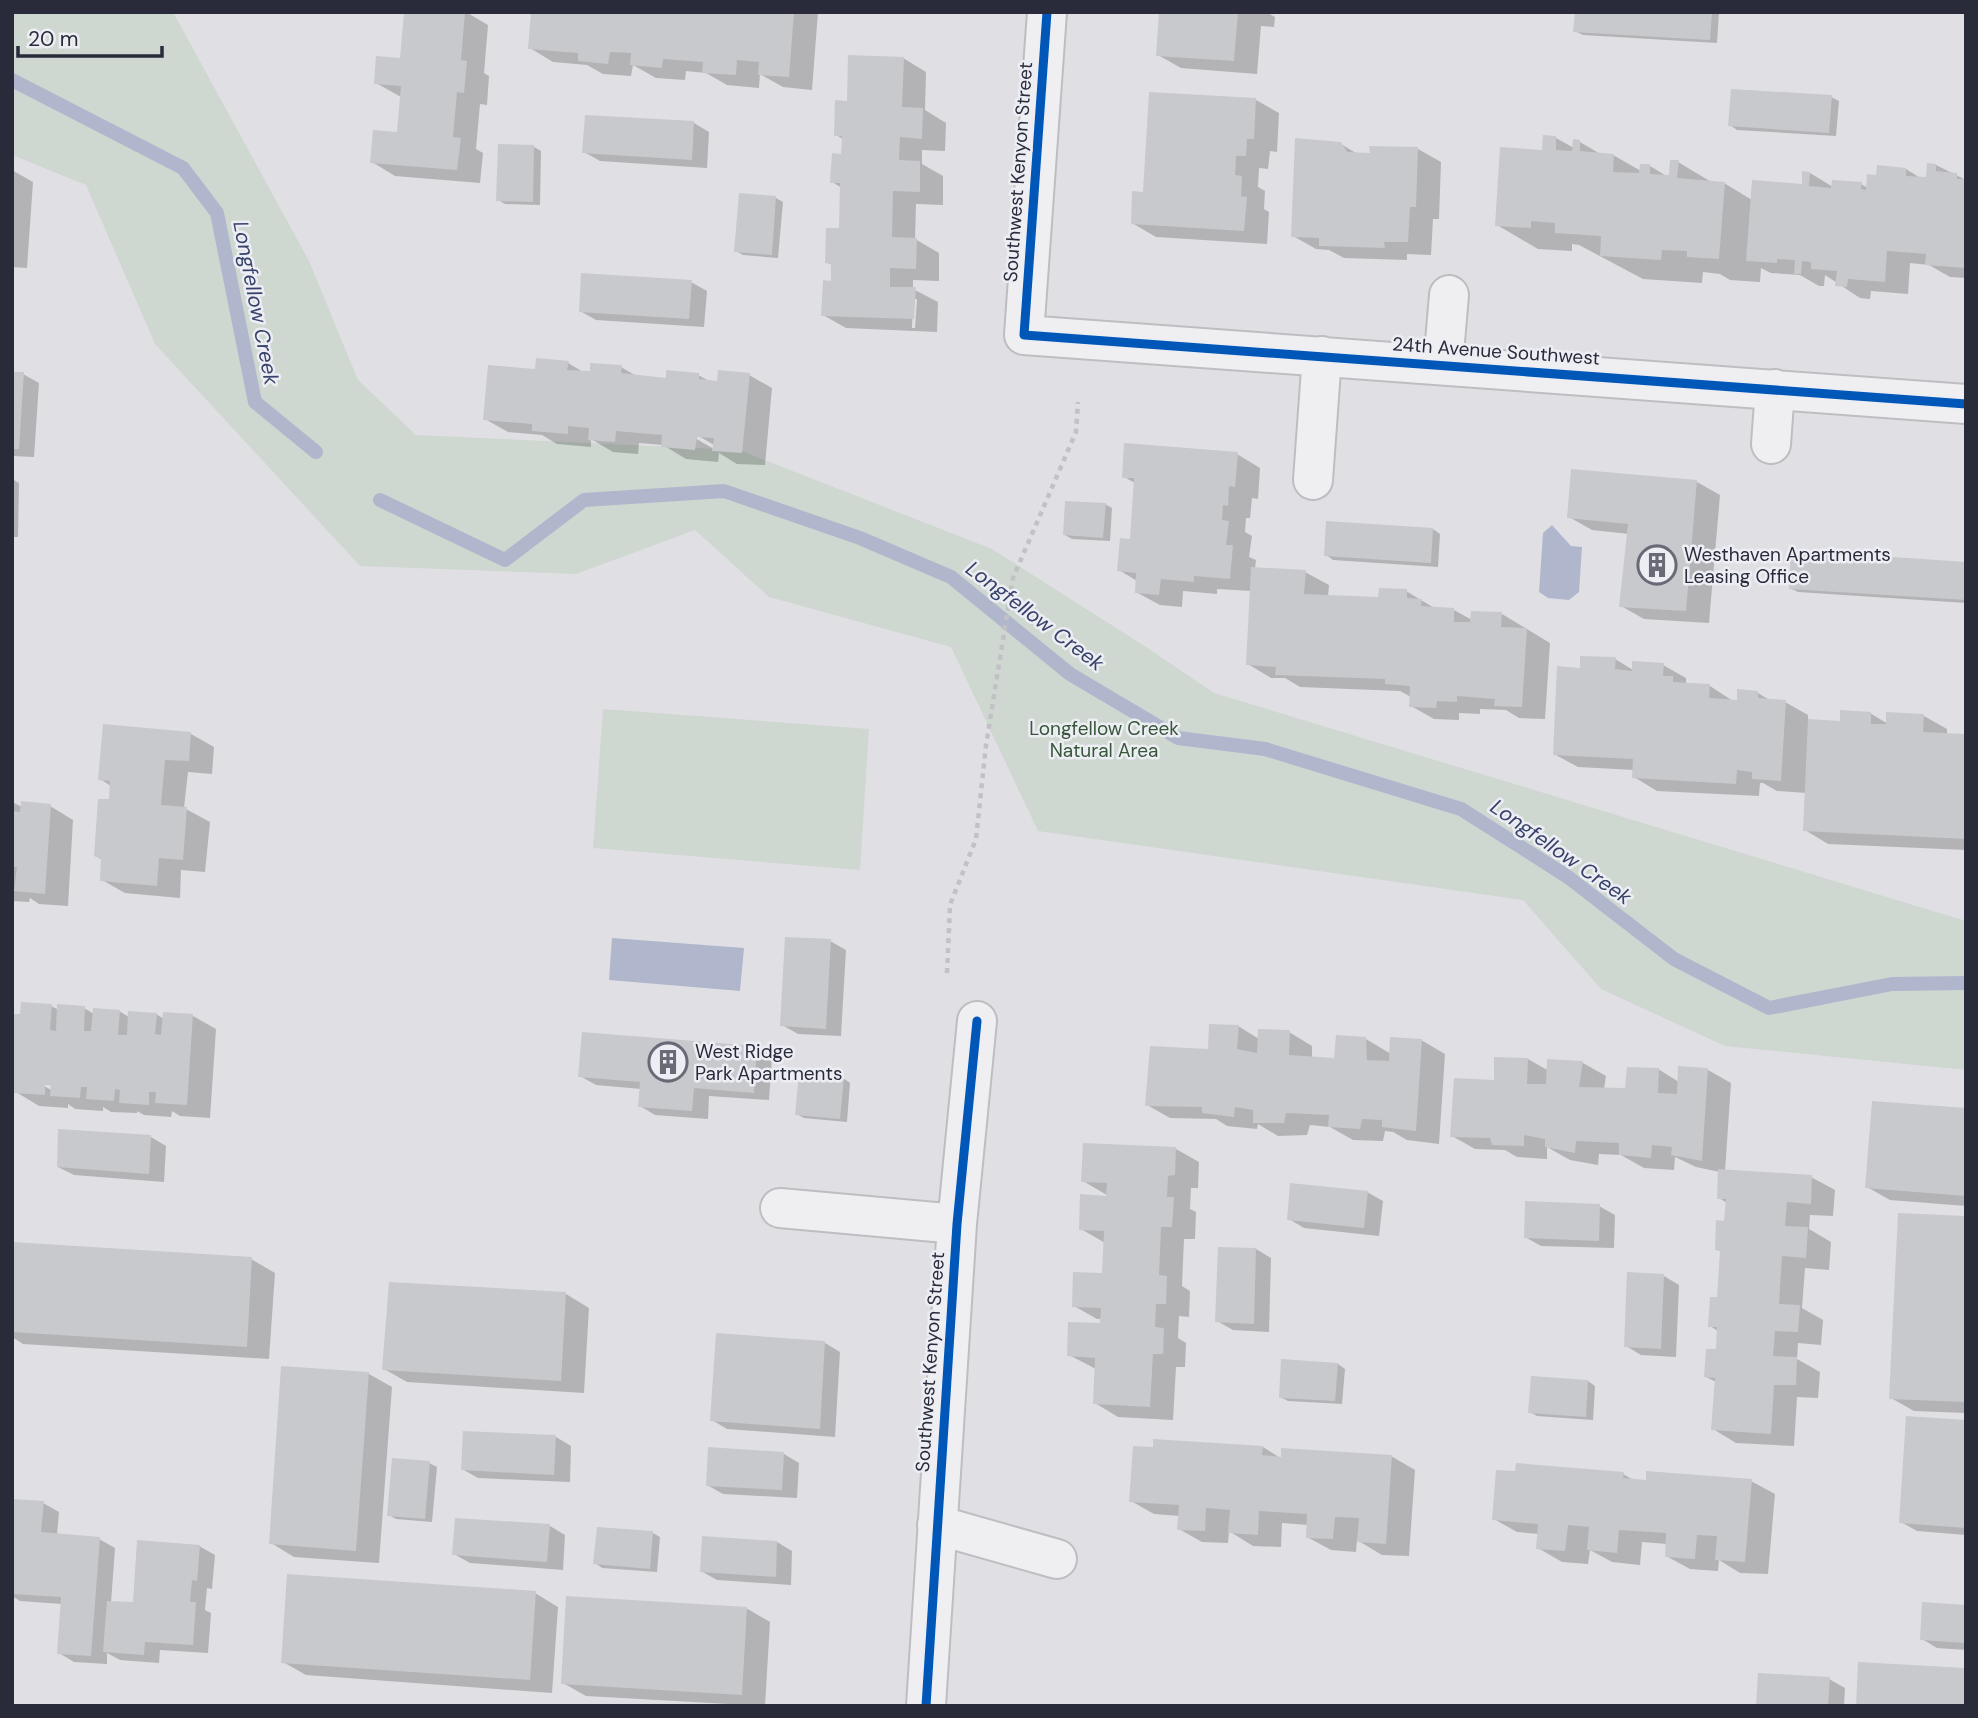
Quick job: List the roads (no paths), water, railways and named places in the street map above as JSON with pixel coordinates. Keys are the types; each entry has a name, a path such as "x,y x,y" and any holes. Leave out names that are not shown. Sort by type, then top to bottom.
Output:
{"street":[{"name":"Southwest Kenyon Street","path":"1024,335 1046,12"},
{"path":"1443,365 1449,295"},
{"name":"24th Avenue Southwest","path":"1024,335 1966,404"},
{"path":"1313,480 1322,356"},
{"path":"1771,444 1775,389"},
{"name":"Southwest Kenyon Street","path":"926,1706 957,1224 977,1021"},
{"path":"780,1208 957,1224"},
{"path":"937,1525 1057,1559"}],"water":[{"path":"1552,525 1571,546 1582,547 1579,592 1569,600 1548,598 1539,592 1543,533"},
{"path":"612,938 744,948 740,991 609,980"}],"waterway":[{"name":"Longfellow Creek","path":"12,80 183,168 217,213 255,402 316,452"},
{"name":"Longfellow Creek","path":"380,500 505,560 584,500 724,491 860,538 951,577 1070,674 1178,738 1265,749 1461,809 1568,877 1674,959 1769,1008 1892,984 1966,983"}],"place":[{"name":"Westhaven Apartments Leasing Office","path":"1657,565"},
{"name":"West Ridge Park Apartments","path":"668,1062"}],"park label":[{"name":"Longfellow Creek Natural Area","path":"1104,739"}]}
